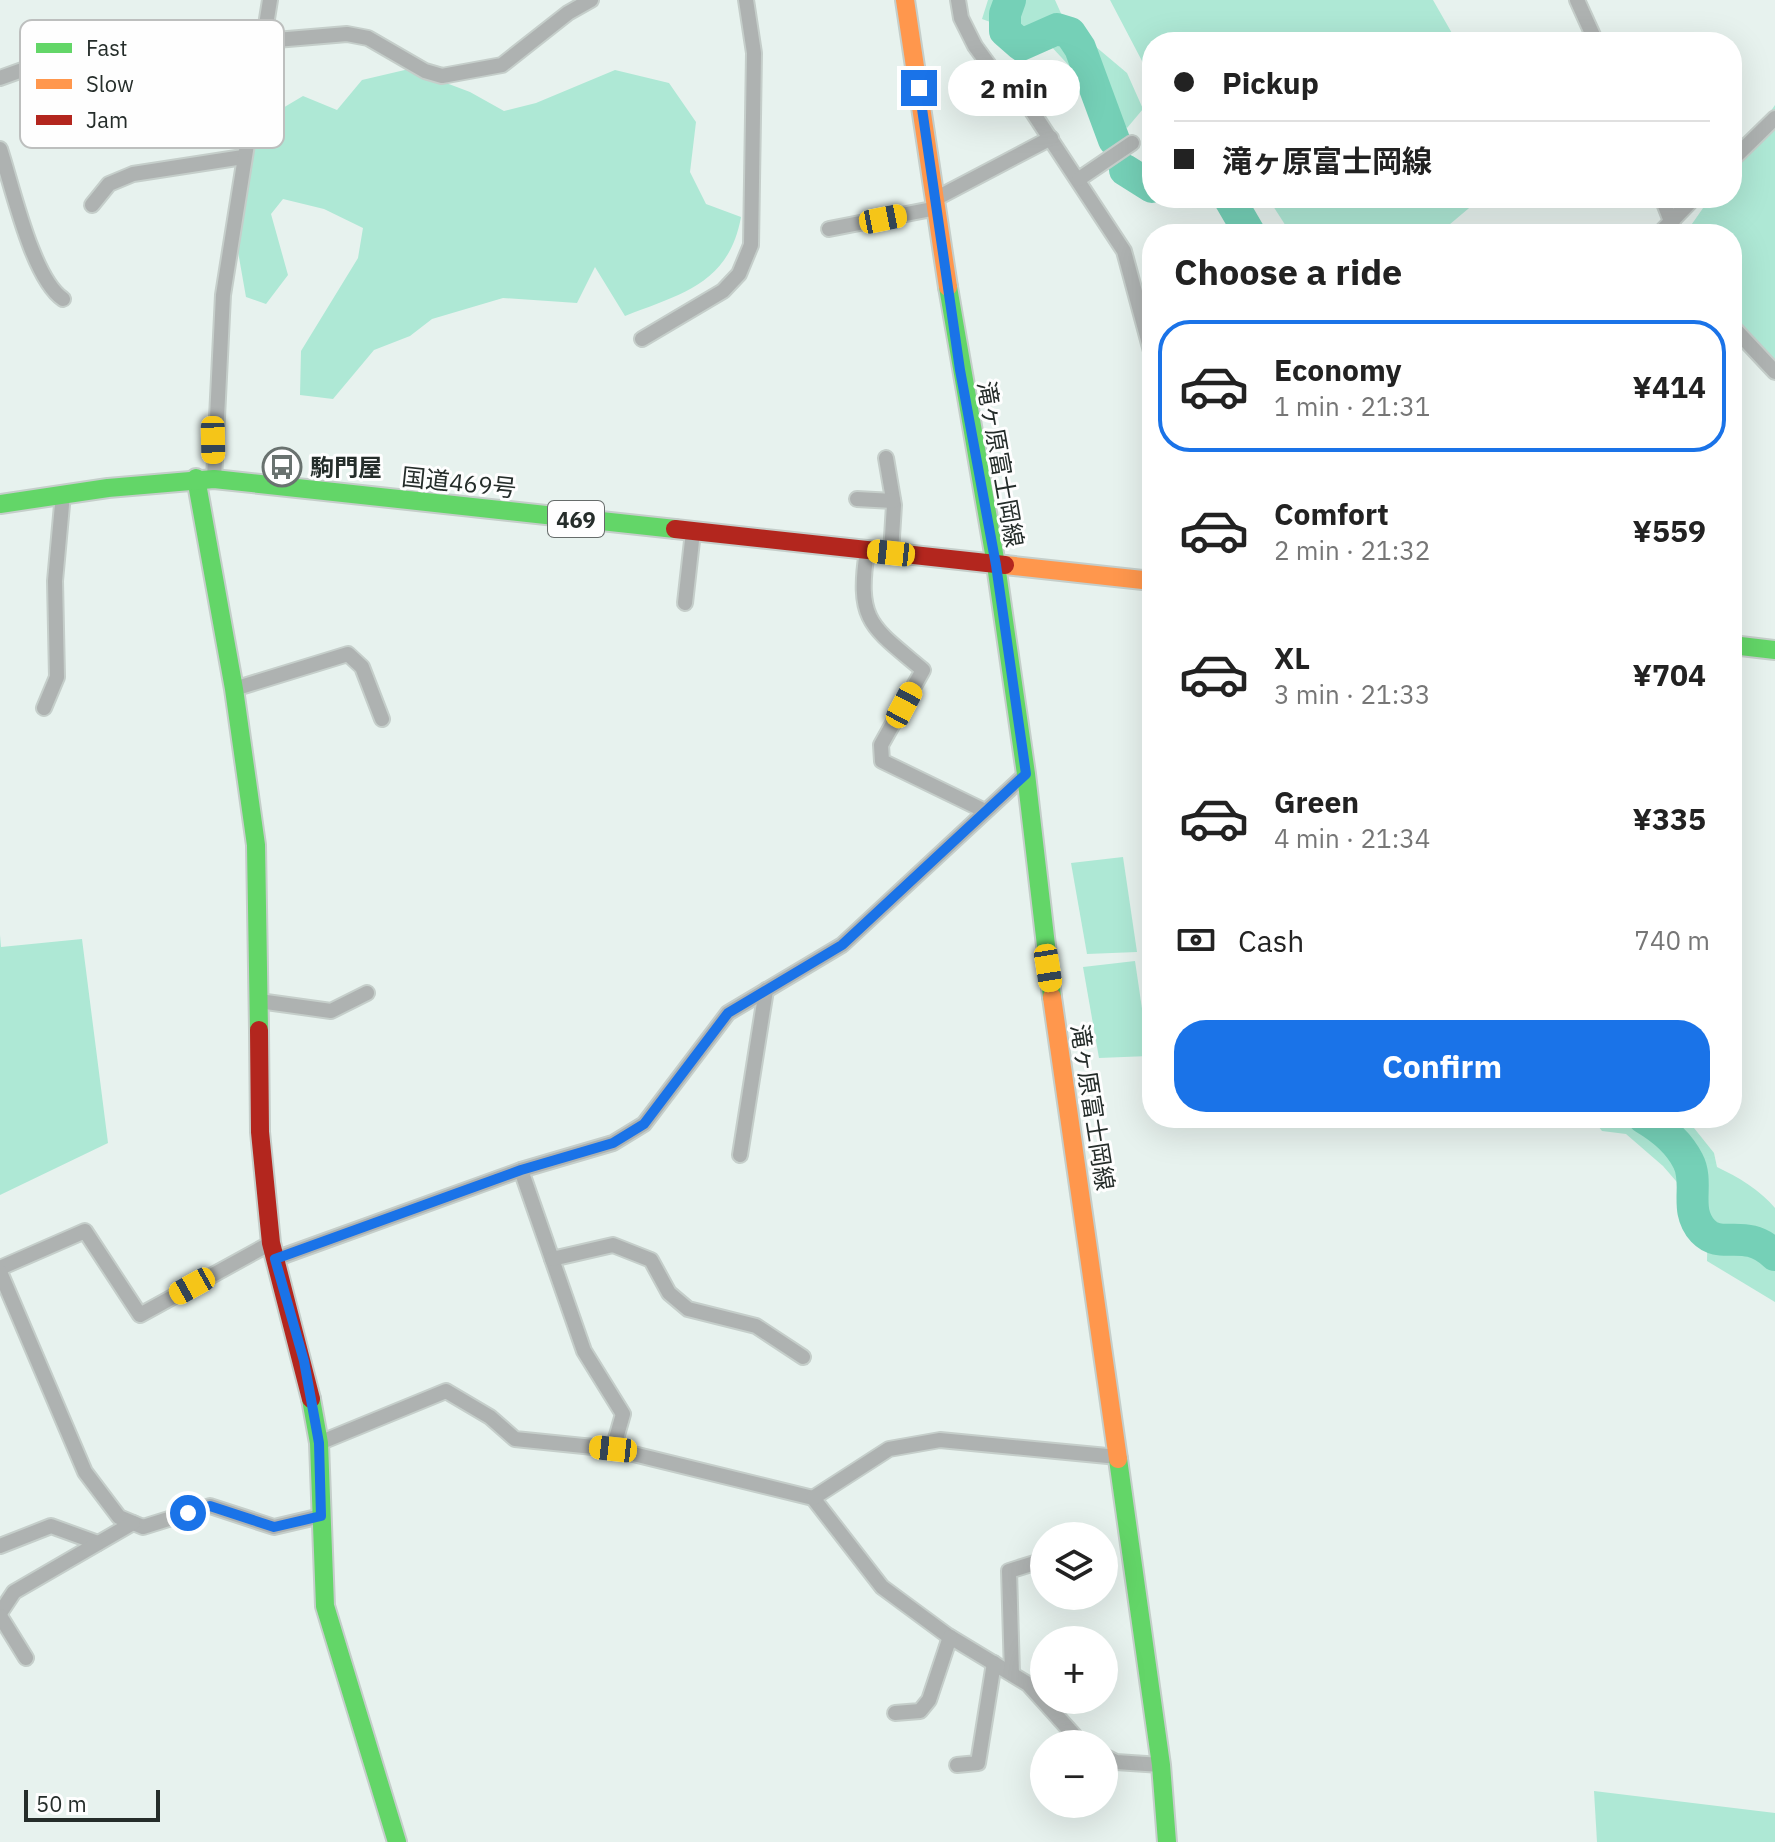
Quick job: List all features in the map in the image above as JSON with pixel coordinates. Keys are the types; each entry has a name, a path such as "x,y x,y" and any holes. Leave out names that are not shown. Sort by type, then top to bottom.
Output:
{"main road":[{"name":"滝ヶ原富士岡線","path":"905,0 960,370 996,565 1026,774 1048,968 1161,1765 1167,1842"},
{"name":"国道469号","path":"0,504 205,478 1142,580"},
{"path":"205,478 256,845 260,1132 273,1251 304,1361 319,1443 325,1606 397,1842"},
{"path":"1742,646 1775,650"}],"street":[{"path":"267,20 270,0"},
{"path":"284,39 347,34 368,38 425,71 442,76 502,65 568,13 591,0"},
{"path":"642,339 723,291 739,274 751,245 754,53 746,0"},
{"path":"958,0 961,18 975,46 994,72 1030,108 1124,251 1142,318"},
{"path":"1577,0 1591,32"},
{"path":"0,78 20,71"},
{"path":"1742,150 1775,118"},
{"path":"829,229 936,204 1051,138"},
{"path":"1079,179 1132,143"},
{"path":"205,478 223,295 245,148"},
{"path":"0,149 38,262 53,292 63,299"},
{"path":"92,205 109,184 133,174 243,157"},
{"path":"1742,337 1775,372"},
{"path":"886,458 893,501 891,553"},
{"path":"44,708 57,677 55,581 63,494"},
{"path":"857,499 893,501"},
{"path":"685,603 693,532"},
{"path":"867,551 862,592 868,619 875,629 923,670 881,745 882,761 985,811"},
{"path":"234,689 348,654 362,667 382,719"},
{"path":"321,1516 274,1527 210,1506 143,1527 119,1517 85,1472 0,1270 85,1231 140,1315 273,1251 613,1143 644,1124 669,1095 711,1031 728,1013 842,945 1026,774"},
{"path":"740,1155 766,990"},
{"path":"259,1001 331,1011 367,993"},
{"path":"521,1170 584,1351 623,1414 613,1449"},
{"path":"552,1259 613,1245 651,1260 669,1293 688,1309 756,1326 803,1357"},
{"path":"319,1443 446,1391 490,1417 515,1439 613,1449 813,1498 882,1587 950,1637 1028,1684 1069,1730"},
{"path":"813,1498 889,1449 940,1440 1118,1457"},
{"path":"26,1658 0,1615 14,1592 133,1523"},
{"path":"0,1546 51,1526 98,1543"},
{"path":"1012,1674 1009,1571 1030,1564"},
{"path":"895,1713 920,1711 929,1700 950,1637"},
{"path":"957,1765 978,1763 994,1663"},
{"path":"1118,1762 1161,1765"}],"green space":[{"path":"988,0 1055,0 1064,20 1127,73 1142,110 1127,128 1048,43 982,19"},
{"path":"1110,0 1433,0 1451,32 1142,32 1142,61"},
{"path":"409,69 470,92 504,111 536,103 615,70 669,83 696,122 690,172 706,204 741,217 735,240 726,258 700,283 625,316 595,267 577,303 503,298 432,319 410,336 374,350 333,399 300,395 301,351 358,258 363,228 324,209 283,199 271,214 288,275 266,304 246,297 237,246 255,148 284,148 284,107 303,96 337,110 362,80"},
{"path":"1775,105 1775,359 1767,359 1742,324 1742,224 1692,224 1703,208 1742,208 1742,153"},
{"path":"1274,208 1469,208 1450,224 1285,224"},
{"path":"1123,857 1137,952 1087,954 1071,863"},
{"path":"0,935 1,947 82,939 108,1143 0,1195"},
{"path":"1135,961 1142,1008 1142,1056 1099,1058 1083,967"},
{"path":"1600,1128 1694,1128 1714,1153 1717,1167 1748,1184 1769,1201 1775,1208 1775,1302 1707,1261 1708,1218 1663,1166 1626,1134 1602,1131"},
{"path":"1594,1791 1775,1813 1775,1842 1597,1842"}],"waterway":[{"path":"1010,0 1005,14 1005,31 1021,45 1057,29 1070,33 1080,48 1114,140"},
{"path":"1125,170 1142,181"},
{"path":"1235,208 1244,224"},
{"path":"1659,1128 1680,1148 1688,1161 1693,1179 1694,1214 1703,1231 1718,1239 1753,1242 1775,1255"}],"traffic: fast":[{"path":"948,287 996,565 1026,774 1052,997"},
{"path":"196,478 234,689 256,845 259,1030"},
{"path":"0,504 108,488 214,479 675,529"},
{"path":"1742,646 1775,650"},
{"path":"311,1399 319,1443 325,1606 397,1842"},
{"path":"1118,1459 1161,1765 1167,1842"}],"traffic: slow":[{"path":"905,0 948,287"},
{"path":"1005,565 1142,580"},
{"path":"1052,997 1118,1459"}],"traffic: jam":[{"path":"675,529 1005,565"},
{"path":"259,1030 260,1132 271,1243 311,1399"}],"place":[{"name":"駒門屋","path":"282,467"}],"route":[{"path":"188,1513 210,1506 228,1509 248,1520 274,1527 321,1516 319,1443 304,1361 275,1259 521,1170 613,1143 644,1124 669,1095 711,1031 728,1013 842,945 1026,774 996,565 960,370 919,88"}]}
